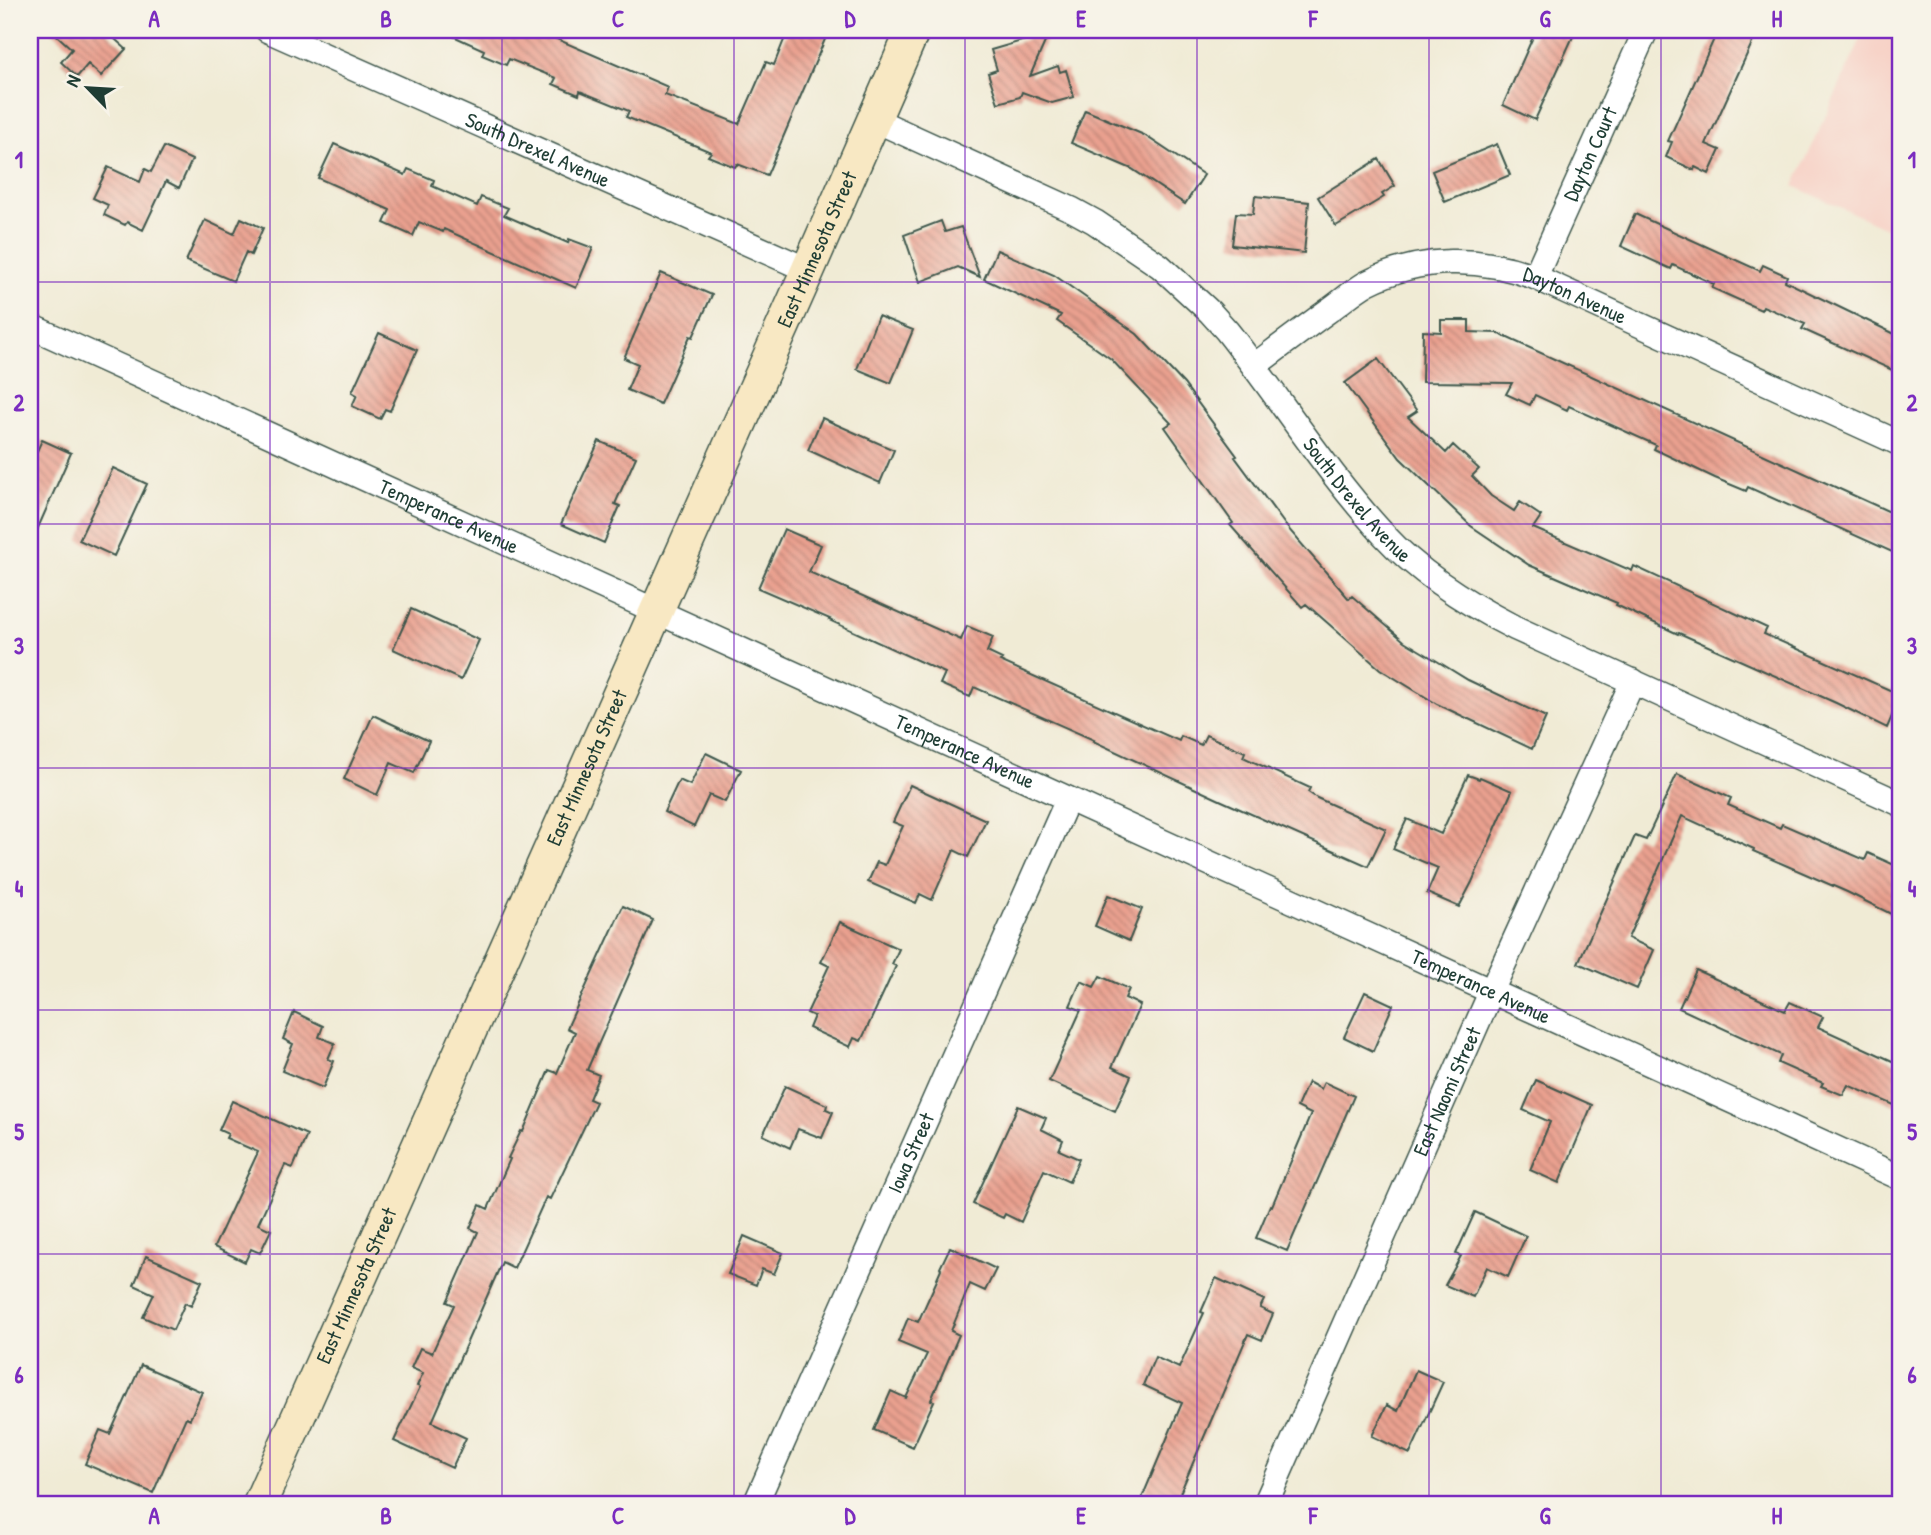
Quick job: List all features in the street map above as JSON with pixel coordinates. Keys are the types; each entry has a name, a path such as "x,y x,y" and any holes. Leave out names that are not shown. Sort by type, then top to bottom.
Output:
{"street":[{"name":"South Drexel Avenue","path":"267,30 808,270"},
{"name":"East Minnesota Street","path":"259,1505 913,30"},
{"name":"Dayton Court","path":"1535,278 1646,30"},
{"name":"South Drexel Avenue","path":"873,119 1073,210 1118,236 1160,267 1210,312 1244,351 1342,486 1385,536 1457,595 1503,622 1901,803"},
{"name":"Dayton Avenue","path":"1254,366 1364,285 1388,274 1429,264 1469,261 1495,265 1535,278 1901,444"},
{"name":"Temperance Avenue","path":"30,326 1901,1178"},
{"name":"East Naomi Street","path":"1265,1505 1491,992 1633,681"},
{"name":"Iowa Street","path":"755,1505 1068,799"}],"shaded area":[{"path":"1865,30 1901,30 1901,235 1794,186"}],"building":[{"path":"51,30 105,30 126,49 101,76 88,64 77,77 61,62 72,49"},
{"path":"440,30 536,30 668,87 665,95 739,124 766,62 774,65 788,30 829,30 767,175 737,164 735,167 708,156 711,152 626,117 629,111 580,91 579,95 553,84 556,78 509,59 506,65 482,55 484,50"},
{"path":"1536,30 1576,30 1535,120 1503,105"},
{"path":"1718,30 1758,30 1706,144 1720,150 1709,174 1666,157 1672,142 1668,141"},
{"path":"1049,33 1030,76 1058,66 1060,72 1066,70 1074,97 1052,103 1022,92 1020,97 998,103 988,73 997,70 991,50"},
{"path":"1085,110 1144,135 1204,175 1185,204 1132,169 1071,143"},
{"path":"334,144 405,175 408,169 434,180 432,186 477,206 481,197 508,208 504,215 568,243 569,239 593,248 576,288 444,229 443,232 419,222 413,236 384,223 390,210 318,178"},
{"path":"1497,144 1510,175 1445,202 1432,171"},
{"path":"164,147 192,160 179,188 166,181 143,230 104,215 108,205 93,198 108,167 140,182 145,169 151,172"},
{"path":"1379,159 1395,186 1382,194 1384,197 1336,226 1318,197"},
{"path":"1255,196 1309,202 1304,253 1232,245 1236,213 1253,214"},
{"path":"1635,214 1760,271 1763,265 1787,276 1785,281 1901,337 1901,374 1802,329 1805,324 1763,306 1761,310 1712,288 1714,284 1673,265 1671,269 1621,246"},
{"path":"241,218 263,228 251,255 246,252 233,281 186,261 205,220 234,234"},
{"path":"941,221 945,232 961,227 980,277 958,267 920,282 904,235"},
{"path":"997,250 1054,275 1137,334 1184,384 1286,526 1349,599 1352,596 1404,641 1468,680 1546,717 1532,749 1437,704 1380,669 1306,604 1302,607 1230,525 1233,523 1165,427 1171,423 1111,359 1057,321 1061,315 984,279"},
{"path":"661,273 712,295 693,337 690,336 660,404 627,390 638,364 624,358"},
{"path":"878,316 913,330 891,383 857,369"},
{"path":"1441,320 1469,320 1469,332 1497,333 1901,517 1901,556 1748,487 1746,491 1715,478 1654,449 1656,445 1569,406 1567,410 1535,395 1530,405 1506,394 1512,383 1422,382 1423,331 1441,332"},
{"path":"379,333 417,350 390,411 385,409 380,419 352,406 357,395 352,392"},
{"path":"1378,359 1417,411 1408,417 1446,453 1453,445 1479,469 1472,476 1491,496 1514,511 1520,502 1541,516 1533,528 1632,571 1634,566 1767,628 1764,634 1901,695 1887,728 1529,565 1471,526 1400,458 1345,383"},
{"path":"822,418 894,450 880,483 808,450"},
{"path":"42,440 71,453 30,546 30,466"},
{"path":"599,441 636,457 615,504 620,506 604,543 561,524"},
{"path":"113,468 147,484 114,556 79,540"},
{"path":"784,529 821,545 809,572 961,640 967,626 993,637 987,652 1002,659 1000,661 1179,741 1181,736 1201,745 1206,735 1245,752 1243,757 1310,788 1308,792 1317,798 1386,829 1368,866 974,687 970,697 940,684 945,673 758,588"},
{"path":"411,609 479,640 461,680 393,649"},
{"path":"373,715 429,741 414,773 391,763 377,795 344,779"},
{"path":"706,753 741,770 725,802 709,795 694,827 664,812 679,780 690,785"},
{"path":"1677,774 1731,798 1728,805 1780,828 1782,824 1865,860 1868,853 1901,868 1901,919 1682,816 1628,938 1654,950 1637,989 1578,963 1635,836 1646,840"},
{"path":"1468,775 1479,779 1480,777 1512,791 1459,907 1427,893 1438,868 1393,849 1407,819 1441,834"},
{"path":"910,785 986,820 968,857 954,850 932,900 920,894 916,903 868,882 877,862 885,865 903,826 893,822"},
{"path":"1108,895 1142,909 1129,941 1095,926"},
{"path":"623,906 653,920 587,1070 599,1075 589,1099 596,1102 550,1199 546,1197 514,1268 502,1262 432,1422 466,1438 452,1468 394,1441 420,1387 417,1386 423,1373 411,1368 420,1348 432,1353 454,1305 447,1302 478,1232 470,1228 480,1205 488,1209 510,1159 508,1158 521,1131 523,1132 549,1070 557,1073 575,1032 567,1028"},
{"path":"840,922 899,949 892,964 896,966 861,1041 854,1038 850,1047 809,1028 814,1016 807,1013 829,966 821,962"},
{"path":"1696,970 1785,1011 1790,1002 1823,1017 1818,1027 1901,1065 1901,1108 1848,1085 1843,1095 1821,1086 1823,1083 1778,1063 1781,1055 1679,1008"},
{"path":"1100,976 1129,989 1125,998 1140,1005 1112,1067 1131,1076 1115,1111 1049,1081 1081,1010 1070,1006 1081,981 1094,987"},
{"path":"1365,992 1393,1005 1373,1051 1344,1037"},
{"path":"294,1012 323,1026 319,1037 335,1043 328,1059 334,1061 323,1088 282,1071 293,1044 283,1039"},
{"path":"1536,1080 1592,1105 1559,1183 1530,1170 1550,1122 1523,1110"},
{"path":"1308,1082 1321,1089 1324,1082 1354,1096 1287,1251 1256,1238 1311,1114 1297,1107"},
{"path":"785,1086 827,1105 826,1109 833,1112 822,1138 798,1129 790,1148 763,1135"},
{"path":"232,1101 307,1135 293,1168 285,1165 258,1224 271,1230 260,1253 251,1249 245,1262 214,1247 258,1152 226,1138 228,1134 219,1130"},
{"path":"1018,1106 1046,1118 1041,1129 1063,1140 1059,1150 1079,1159 1069,1182 1044,1170 1021,1222 1005,1214 1003,1218 973,1204"},
{"path":"1475,1212 1526,1236 1508,1277 1487,1267 1473,1297 1445,1285 1461,1256 1456,1254"},
{"path":"744,1236 783,1253 774,1274 762,1269 756,1285 728,1274"},
{"path":"950,1247 996,1269 985,1291 970,1284 951,1331 959,1335 913,1447 874,1430 891,1391 906,1398 927,1354 898,1342 908,1318 918,1322"},
{"path":"146,1256 202,1281 191,1306 185,1303 173,1330 143,1317 154,1294 134,1285"},
{"path":"1216,1278 1264,1300 1260,1308 1273,1314 1262,1340 1248,1334 1175,1505 1139,1505 1182,1403 1143,1385 1155,1357 1179,1368 1204,1313 1201,1312"},
{"path":"141,1365 202,1392 190,1419 186,1417 153,1493 85,1464 100,1430 110,1434"},
{"path":"1416,1370 1443,1382 1410,1454 1372,1436 1387,1405 1398,1411"}]}
